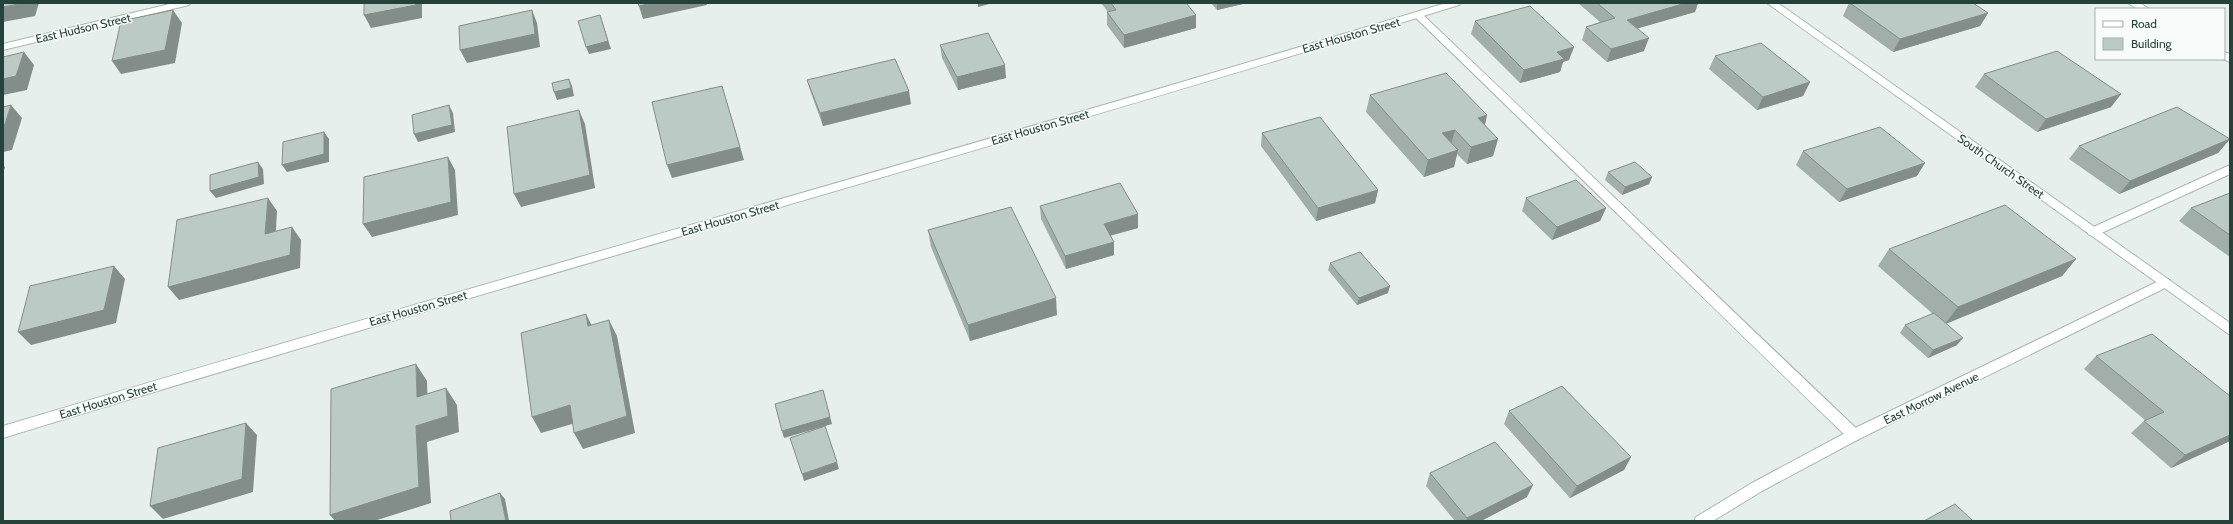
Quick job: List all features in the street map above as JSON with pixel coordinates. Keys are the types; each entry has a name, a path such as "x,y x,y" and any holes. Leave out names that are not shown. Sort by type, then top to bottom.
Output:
{"street":[{"name":"East Hudson Street","path":"3,47 186,3"},
{"name":"East Houston Street","path":"3,432 220,365 759,210 1456,3"},
{"name":"South Church Street","path":"1772,3 2230,330"},
{"path":"2133,3 2142,8"},
{"path":"1418,15 1474,66 1672,261 1854,435"},
{"path":"2093,232 2230,169"},
{"name":"East Morrow Avenue","path":"1701,521 1757,487 1854,435 2165,283"}],"building":[{"path":"3,3 24,3 3,7"},
{"path":"364,3 416,3 416,5 364,15"},
{"path":"638,3 653,3 639,6"},
{"path":"1111,3 1186,3 1196,15 1124,35 1107,12 1116,10"},
{"path":"1597,3 1686,3 1627,20 1649,38 1611,49 1586,27 1615,18"},
{"path":"1850,3 1973,3 1988,13 1900,39"},
{"path":"1530,6 1574,47 1557,52 1564,59 1524,70 1475,21"},
{"path":"173,10 165,50 112,61 121,21"},
{"path":"532,10 535,34 460,50 459,26"},
{"path":"600,15 608,41 586,47 578,21"},
{"path":"988,33 1005,65 957,77 940,45"},
{"path":"1761,43 1810,82 1763,97 1715,56"},
{"path":"2057,51 2121,94 2046,119 1984,74"},
{"path":"24,52 16,76 3,79 3,57"},
{"path":"895,59 909,91 820,113 807,80"},
{"path":"1446,73 1487,115 1478,118 1498,139 1471,147 1455,130 1442,133 1458,150 1428,160 1370,95"},
{"path":"569,79 571,88 554,92 552,83"},
{"path":"722,86 740,147 667,165 652,102"},
{"path":"11,105 3,130 3,107"},
{"path":"449,105 452,125 414,134 412,115"},
{"path":"2177,107 2230,139 2130,181 2079,146"},
{"path":"579,110 590,175 514,194 507,127"},
{"path":"1320,117 1378,190 1318,208 1262,133"},
{"path":"1880,127 1925,163 1847,189 1803,151"},
{"path":"324,132 324,154 282,165 283,142"},
{"path":"448,157 451,202 363,224 364,177"},
{"path":"258,162 259,177 210,191 210,175"},
{"path":"1635,162 1652,177 1625,187 1608,172"},
{"path":"1576,180 1606,208 1557,227 1526,198"},
{"path":"1120,183 1138,214 1104,224 1114,242 1065,256 1040,206"},
{"path":"2230,193 2230,235 2191,208"},
{"path":"268,198 265,234 292,227 290,255 168,287 177,220"},
{"path":"2005,205 2076,259 1958,307 1889,249"},
{"path":"1011,207 1056,298 968,325 928,230"},
{"path":"1360,252 1390,286 1359,298 1330,263"},
{"path":"114,266 104,310 18,332 30,286"},
{"path":"1934,313 1963,338 1933,350 1905,325"},
{"path":"586,314 588,326 609,320 627,416 574,433 570,405 532,417 521,333"},
{"path":"2152,334 2230,396 2230,435 2185,455 2144,421 2164,412 2096,356"},
{"path":"416,364 417,397 446,388 448,416 416,426 419,487 330,515 331,389"},
{"path":"1562,386 1631,457 1577,486 1509,411"},
{"path":"823,390 830,417 782,431 775,404"},
{"path":"246,423 242,479 150,506 158,448"},
{"path":"825,426 837,462 802,474 790,438"},
{"path":"1495,442 1533,485 1467,518 1430,473"},
{"path":"500,493 506,521 451,521 450,511"},
{"path":"1955,504 1973,521 1924,521"}]}
